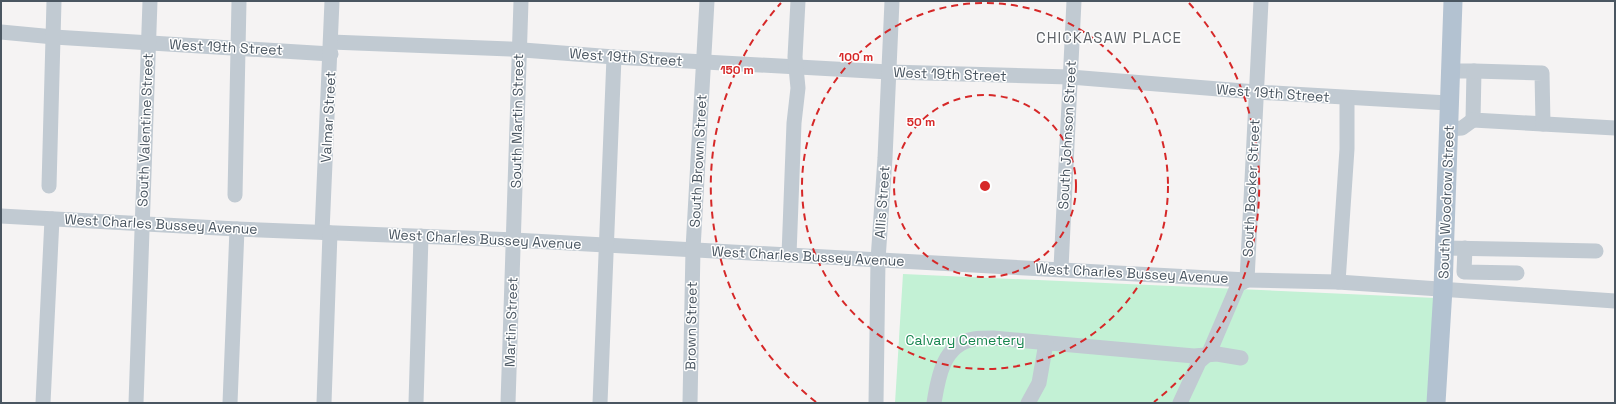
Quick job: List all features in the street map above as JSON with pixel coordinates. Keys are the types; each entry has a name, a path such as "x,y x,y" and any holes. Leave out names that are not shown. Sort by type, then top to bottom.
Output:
{"main road":[{"name":"South Woodrow Street","path":"1436,403 1443,289 1449,129 1448,103 1453,1"}],"street":[{"path":"49,186 54,1"},
{"name":"South Valentine Street","path":"136,403 150,1"},
{"path":"234,196 240,48 239,1"},
{"name":"Valmar Street","path":"324,403 326,232 332,1"},
{"name":"South Martin Street","path":"514,240 520,1"},
{"name":"South Brown Street","path":"693,249 706,1"},
{"path":"789,255 794,124 798,88 795,57 798,1"},
{"name":"Allis Street","path":"876,403 878,260 892,1"},
{"name":"South Johnson Street","path":"1062,268 1074,1"},
{"name":"South Booker Street","path":"1247,280 1261,1"},
{"name":"West 19th Street","path":"1,32 54,37 240,48 519,49 614,57 889,72 1070,77 1256,92 1448,103"},
{"path":"600,403 614,57"},
{"path":"1450,71 1542,73 1543,124"},
{"path":"1473,120 1474,71"},
{"path":"1338,282 1347,149 1347,98"},
{"path":"1449,129 1462,128 1473,120 1615,128"},
{"name":"West Charles Bussey Avenue","path":"1,216 237,229 693,249 878,260 1062,268 1247,280 1338,282 1615,301"},
{"path":"44,403 52,219"},
{"path":"230,403 231,347 237,229"},
{"path":"416,403 421,236"},
{"name":"Martin Street","path":"508,403 514,240"},
{"path":"1444,248 1596,251"},
{"path":"1465,248 1464,272 1517,274"},
{"name":"Brown Street","path":"690,403 693,249"},
{"path":"1180,403 1199,362 1209,353 1238,285 1247,280"},
{"path":"934,403 943,364 953,349 963,342 974,339 992,338 1194,356 1209,353 1241,358"},
{"path":"1028,403 1039,383 1046,343"}],"green space":[{"name":"Calvary Cemetery","path":"903,274 1436,298 1427,403 895,403"}],"district":[{"name":"CHICKASAW PLACE","path":"1109,37"}]}
